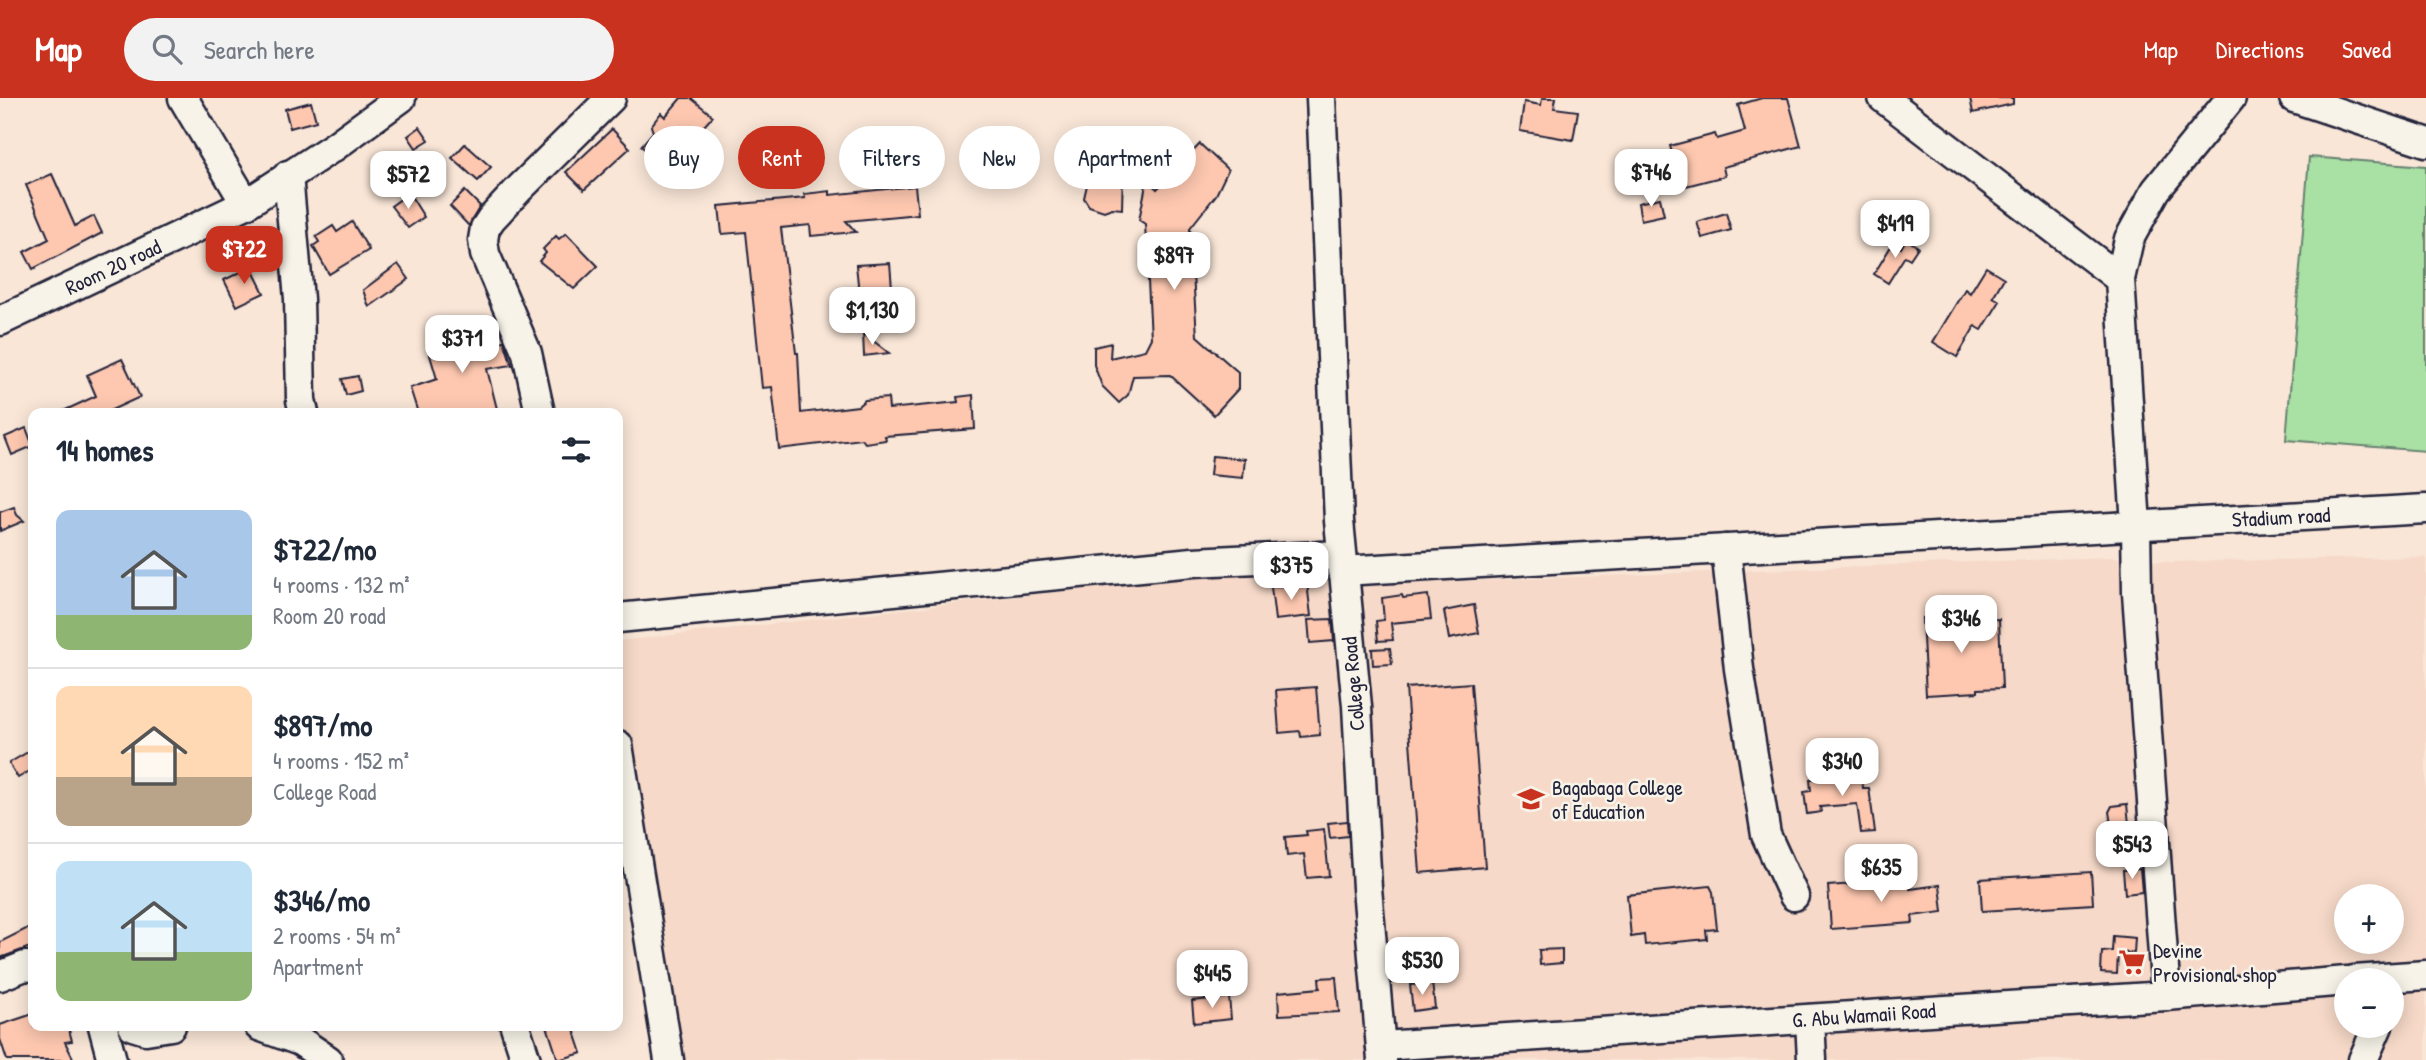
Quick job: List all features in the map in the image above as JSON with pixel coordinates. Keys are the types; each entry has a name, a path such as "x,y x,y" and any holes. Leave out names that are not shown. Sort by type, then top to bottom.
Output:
{"street":[{"path":"183,98 246,204"},
{"name":"Room 20 road","path":"0,321 246,204 335,146 401,98"},
{"path":"539,408 527,353 485,254 485,228 520,188 611,98"},
{"name":"College Road","path":"1321,98 1342,563 1356,706 1367,888 1382,1053"},
{"path":"1883,98 2120,279"},
{"path":"2166,996 2137,593 2136,525 2120,279 2129,239 2156,190 2231,98"},
{"path":"2294,98 2426,142"},
{"path":"288,175 299,299 303,408"},
{"name":"Stadium road","path":"623,618 1193,562 1342,563 1726,548 2426,509"},
{"path":"1726,548 1739,669 1766,835 1794,896"},
{"path":"623,776 669,1060"},
{"path":"0,975 28,966"},
{"path":"2404,981 2426,975"},
{"name":"G. Abu Wamaii Road","path":"1382,1053 1810,1018 2166,996 2334,982"},
{"path":"1810,1018 1812,1060"},
{"path":"104,1031 112,1060"},
{"path":"273,1031 300,1041 328,1060"},
{"path":"517,1031 526,1060"},
{"path":"2363,1060 2373,1038"}],"shaded area":[{"name":"Bagabaga College of Education","path":"2108,557 2171,562 2426,557 2426,1060 685,1060 623,729 623,640 1294,566 1334,586"}],"green space":[{"path":"2309,157 2426,166 2426,451 2286,440"}],"building":[{"path":"681,98 691,98 713,116 704,126 651,126 661,113 665,117"},
{"path":"1542,98 1556,98 1554,108 1578,111 1573,140 1520,131 1524,102 1541,105"},
{"path":"1762,98 1788,98 1801,146 1723,167 1725,176 1682,187 1670,146 1715,134 1717,139 1745,131 1738,105"},
{"path":"1970,98 2013,98 2013,104 1973,113"},
{"path":"311,102 316,121 290,128 285,109"},
{"path":"420,127 429,140 416,148 408,136"},
{"path":"612,129 630,148 584,190 566,172"},
{"path":"465,144 491,167 478,181 452,158"},
{"path":"1200,144 1228,170 1216,195 1190,228 1197,336 1238,372 1238,389 1214,415 1170,375 1133,376 1128,395 1119,403 1102,386 1094,365 1094,347 1111,343 1110,358 1145,350 1151,338 1145,224 1139,220 1145,189 1196,189 1196,148"},
{"path":"52,174 75,226 94,216 102,233 33,269 24,252 49,239 26,185"},
{"path":"915,189 918,214 846,221 856,232 811,236 810,225 781,228 798,353 801,413 858,406 865,400 888,398 889,409 958,402 957,397 973,395 975,429 885,436 886,440 865,443 862,439 779,449 772,387 762,388 746,232 722,234 719,206 805,198 804,194 830,191 830,195"},
{"path":"1086,189 1123,189 1122,209 1104,211 1089,206 1084,198"},
{"path":"465,191 480,206 469,226 450,206"},
{"path":"409,193 424,217 408,228 391,206"},
{"path":"1660,198 1664,215 1641,220 1638,203"},
{"path":"1726,213 1731,230 1702,238 1697,222"},
{"path":"352,222 369,250 329,274 313,246 319,242 316,237 333,226 337,232"},
{"path":"566,233 598,266 574,289 539,261 546,253 543,249 556,236 559,239"},
{"path":"1906,239 1918,247 1910,259 1905,256 1888,283 1874,274 1893,243 1901,248"},
{"path":"890,263 893,300 875,302 876,310 861,312 856,265"},
{"path":"398,264 409,279 369,307 363,290"},
{"path":"251,267 264,293 237,306 224,280"},
{"path":"1986,267 2004,278 1993,297 2000,301 1982,330 1975,326 1957,357 1933,342 1965,289 1970,293"},
{"path":"496,331 498,342 504,341 512,365 487,369 497,408 416,408 410,388 437,379 427,345"},
{"path":"863,333 889,353 864,356"},
{"path":"122,359 140,397 116,408 70,408 96,396 87,375"},
{"path":"358,376 361,391 346,395 342,379"},
{"path":"26,428 28,448 12,455 5,437"},
{"path":"1212,456 1245,459 1243,478 1210,475"},
{"path":"14,507 17,515 24,521 0,531 0,512"},
{"path":"1307,583 1311,616 1275,620 1271,587"},
{"path":"1402,595 1403,598 1428,595 1431,619 1391,623 1393,640 1378,641 1376,621 1384,620 1382,598"},
{"path":"1474,605 1479,633 1449,639 1444,611"},
{"path":"1981,615 1981,620 1999,619 2002,688 1926,695 1922,618"},
{"path":"1332,619 1334,641 1310,643 1308,620"},
{"path":"1390,648 1392,664 1373,665 1372,649"},
{"path":"1471,683 1485,867 1420,873 1406,688"},
{"path":"1316,687 1320,735 1301,737 1300,731 1279,733 1276,690"},
{"path":"28,752 28,772 18,778 9,763"},
{"path":"1862,775 1863,788 1869,788 1875,832 1861,833 1857,804 1820,807 1821,812 1807,814 1804,792 1811,791 1810,779"},
{"path":"2127,804 2129,824 2134,823 2136,840 2114,842 2109,812 2112,806"},
{"path":"1347,821 1348,836 1330,838 1328,823"},
{"path":"1324,829 1329,876 1307,878 1304,854 1287,856 1285,837 1307,835 1306,831"},
{"path":"2140,869 2142,892 2125,894 2123,870"},
{"path":"2091,872 2093,904 1982,911 1980,879"},
{"path":"1909,880 1910,889 1940,885 1943,912 1912,916 1913,923 1831,929 1828,886"},
{"path":"1710,886 1717,929 1706,930 1707,939 1645,945 1644,935 1631,937 1627,895"},
{"path":"28,928 28,948 0,958 0,942"},
{"path":"2113,936 2135,938 2134,953 2118,952 2117,974 2101,973 2102,952 2112,951"},
{"path":"1562,949 1562,963 1540,965 1539,950"},
{"path":"1336,977 1339,1012 1279,1015 1278,992 1320,988 1319,978"},
{"path":"1432,983 1435,1008 1413,1011 1410,985"},
{"path":"1229,997 1231,1019 1194,1023 1192,1001"},
{"path":"28,1016 28,1031 69,1031 72,1041 65,1042 74,1060 7,1060 0,1039 0,1025"},
{"path":"549,1031 575,1031 582,1053 558,1060"}],"place":[{"name":"Bagabaga College of Education","path":"1531,799"},
{"name":"Devine Provisional shop","path":"2132,962"}]}
